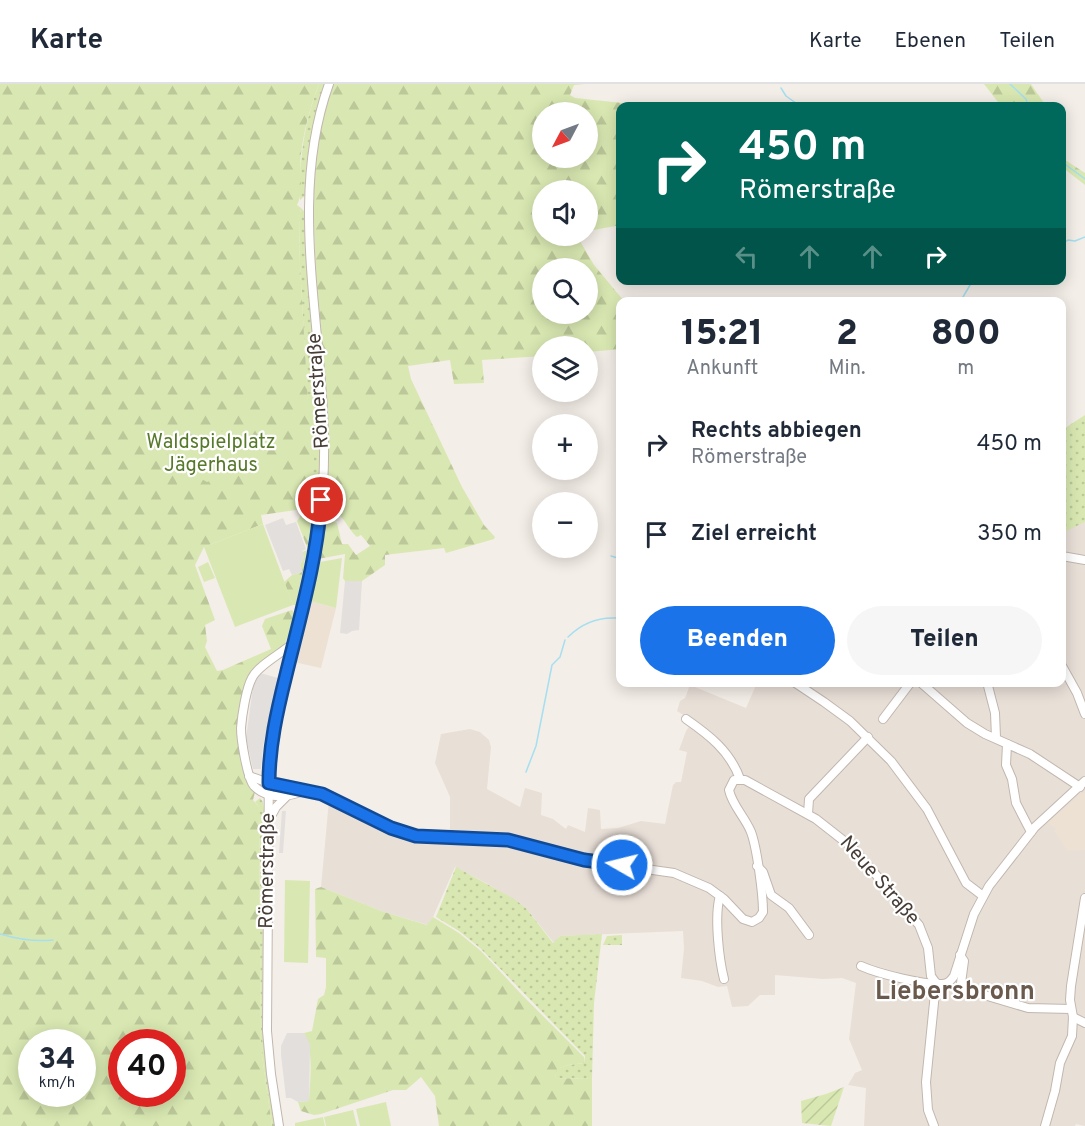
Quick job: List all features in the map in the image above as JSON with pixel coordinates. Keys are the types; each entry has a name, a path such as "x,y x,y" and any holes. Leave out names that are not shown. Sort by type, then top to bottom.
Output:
{"street":[{"name":"Römerstraße","path":"279,1126 267,1031 269,755 273,728 315,549 320,513 323,477 323,422 314,299 310,192 314,139 329,84"},
{"path":"1066,557 1085,560"},
{"path":"294,642 259,669 251,679 241,728 249,776 256,788 268,795 286,797 306,790"},
{"path":"1066,673 1085,714"},
{"path":"802,687 832,707 868,737 891,761 914,790 938,828 965,881 983,896"},
{"path":"883,719 907,687"},
{"path":"861,966 888,975 946,984 952,979 974,914 983,896 1031,832 1083,784 959,718 925,687"},
{"path":"988,687 995,713 996,737"},
{"path":"249,776 269,783 329,796 403,832 430,837 508,840 596,862 667,872 702,884 720,896 745,920 752,922 758,920 762,916 763,907 755,846 750,831 729,792 732,782 740,779 736,767 720,747 686,719"},
{"path":"808,814 809,799 868,737"},
{"path":"1007,744 1006,763 1012,779 1016,803 1031,832"},
{"name":"Neue Straße","path":"740,779 753,783 808,814 849,843 914,919 926,942 930,974 936,983"},
{"path":"268,821 276,807 286,797"},
{"path":"757,866 763,872 771,895 789,908 809,935"},
{"path":"720,896 718,905 720,952 724,980"},
{"path":"1045,1126 1060,1063 1071,1038 1071,986 1085,898"},
{"path":"960,955 964,961 960,983 964,988 1028,1008 1072,1013 1085,1023"},
{"path":"933,1126 928,1110 926,1082 936,983"}],"shaded area":[{"path":"283,518 286,525 296,522 306,549 302,551 304,557 300,565 302,572 292,575 289,569 283,571 265,525"},
{"path":"1085,522 1085,1126 1076,1124 1075,1126 864,1126 866,1088 848,1085 855,1073 862,1070 849,1039 856,983 842,978 823,979 775,975 775,995 760,995 748,1006 732,1007 727,986 718,987 702,981 681,978 683,931 560,936 554,943 526,908 455,867 428,925 384,912 321,887 329,800 397,834 418,840 448,843 450,797 435,763 441,734 470,729 480,732 489,740 491,747 487,789 520,807 525,788 542,793 541,815 553,819 566,829 568,825 585,832 588,808 600,810 601,829 618,828 641,821 665,824 673,785 681,782 687,752 679,750 686,731 693,721 677,711 680,701 685,698 689,687 695,687 746,708 755,687 1066,687 1066,530"},
{"path":"345,581 362,581 359,630 347,634 340,633"},
{"path":"310,601 336,608 321,668 294,662"},
{"path":"260,673 278,678 263,746 261,769 253,769 246,738 254,680"},
{"path":"1085,793 1085,850 1067,851 1054,831 1056,828 1048,822 1080,794"},
{"path":"282,811 286,811 283,853 279,853"},
{"path":"287,1033 304,1033 310,1044 309,1101 298,1102 286,1098 281,1046"}],"green space":[{"path":"0,84 319,84 304,136 300,194 297,205 301,208 299,217 300,265 308,402 315,405 316,429 311,505 310,508 261,515 263,524 204,547 195,565 215,620 205,625 207,641 205,647 217,671 271,649 262,626 265,619 292,610 294,613 282,650 255,670 238,724 255,792 253,800 259,807 261,1049 272,1126 0,1126"},
{"path":"319,84 326,84 311,138 307,194 300,200 300,170 304,141"},
{"path":"332,84 585,84 574,85 570,95 575,98 616,102 616,226 598,229 598,180 532,180 532,246 583,246 590,258 532,258 532,324 598,324 598,270 621,297 616,297 616,349 598,351 598,336 532,336 532,357 482,360 484,383 454,384 450,360 408,366 411,379 462,487 484,525 495,537 494,539 446,553 444,548 385,555 385,565 362,581 345,581 343,578 345,554 318,559 322,530 328,520 337,523 342,544 348,544 356,555 370,546 361,535 357,537 326,503 327,435 316,283 313,199 316,146"},
{"path":"984,84 1031,84 1043,102 998,102"},
{"path":"1066,161 1085,173 1085,185 1066,170"},
{"path":"301,208 307,214 321,450 315,504 310,508 313,499 300,265 299,217"},
{"path":"1085,415 1085,522 1066,531 1066,427"},
{"name":"Waldspielplatz Jägerhaus","path":"208,429 254,437 272,462 262,483 237,472 207,482 198,477 185,491 180,493 166,449 167,440 179,442"},
{"path":"301,515 314,521 310,547 307,547 297,521"},
{"path":"263,524 293,605 235,627 204,547"},
{"path":"307,550 296,605 293,605 284,582 292,575 302,572 300,565 304,557 302,552"},
{"path":"342,558 336,608 310,601 320,562"},
{"path":"208,562 215,578 204,582 198,567"},
{"path":"260,798 264,811 264,1031 276,1126 272,1126 261,1049 259,807 255,802"},
{"path":"456,867 526,908 553,943 560,936 602,934 594,1003 592,1079 555,1078 556,1069 584,1063 585,1056 480,948 459,931 436,917"},
{"path":"285,880 310,881 308,963 284,962"},
{"path":"321,887 384,912 427,925 433,917 459,933 481,951 584,1057 584,1063 557,1069 555,1078 592,1079 592,1126 439,1126 435,1096 421,1077 406,1090 393,1090 321,1114 314,1115 301,1111 298,1102 309,1101 310,1075 309,1049 304,1033 312,1031 318,999 324,995 326,987 326,958 316,957 315,889"},
{"path":"622,935 622,945 603,945 607,936"},
{"path":"844,1087 831,1126 802,1123 801,1101"},
{"path":"386,1102 391,1126 360,1126 356,1109"},
{"path":"353,1110 357,1126 326,1126 324,1117"},
{"path":"323,1117 325,1126 295,1126 295,1123"}],"waterway":[{"path":"1010,84 1027,102"},
{"path":"781,88 786,96 794,102"},
{"path":"1066,165 1085,179"},
{"path":"1066,241 1085,237"},
{"path":"963,297 970,285"},
{"path":"611,556 616,558"},
{"path":"568,637 590,622 616,618"},
{"path":"526,772 536,746 552,665 560,657 565,640"},
{"path":"0,934 26,940 53,940"}],"district":[{"name":"Liebersbronn","path":"955,992"}],"route":[{"path":"321,500 315,549 273,728 269,755 269,783 322,794 391,828 416,836 508,840 584,860 622,865"}]}
